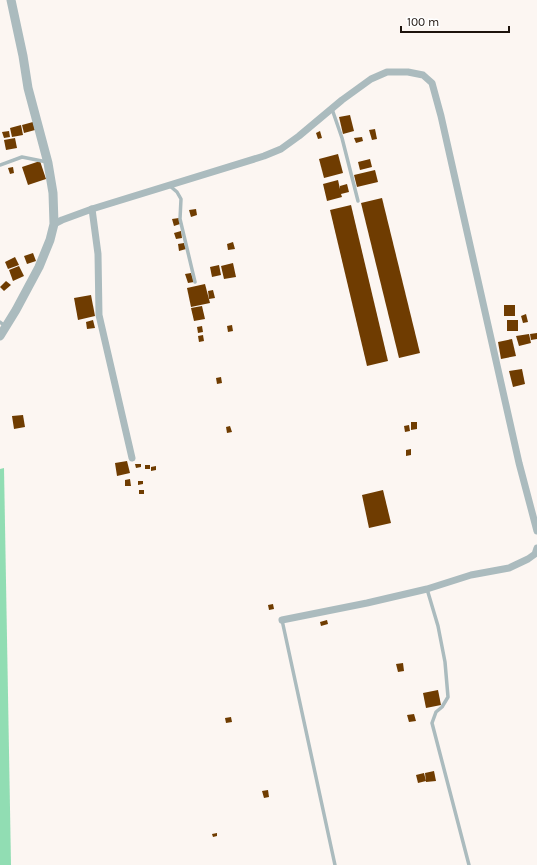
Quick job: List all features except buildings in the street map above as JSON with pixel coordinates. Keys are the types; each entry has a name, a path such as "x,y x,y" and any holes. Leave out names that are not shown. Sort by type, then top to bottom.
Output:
{"street":[{"path":"0,336 3,324 39,267 50,240 54,224 53,194 48,163 28,88 23,56 10,0"},
{"path":"54,224 92,209 264,156 281,149 371,79 387,72 408,72 422,75 432,83 519,463 537,531"},
{"path":"92,209 98,254 99,315 132,458"},
{"path":"282,620 367,603 427,589 471,575 509,568 535,554 537,548"}],"lane":[{"path":"332,109 342,138 358,201"},
{"path":"0,165 22,157 48,163"},
{"path":"169,185 177,192 181,199 180,219 195,282"},
{"path":"427,589 438,626 445,662 448,697 442,707 436,712 432,723 469,865"},
{"path":"282,620 335,865"}],"green space":[{"path":"4,468 11,865 0,865 0,469"}]}
